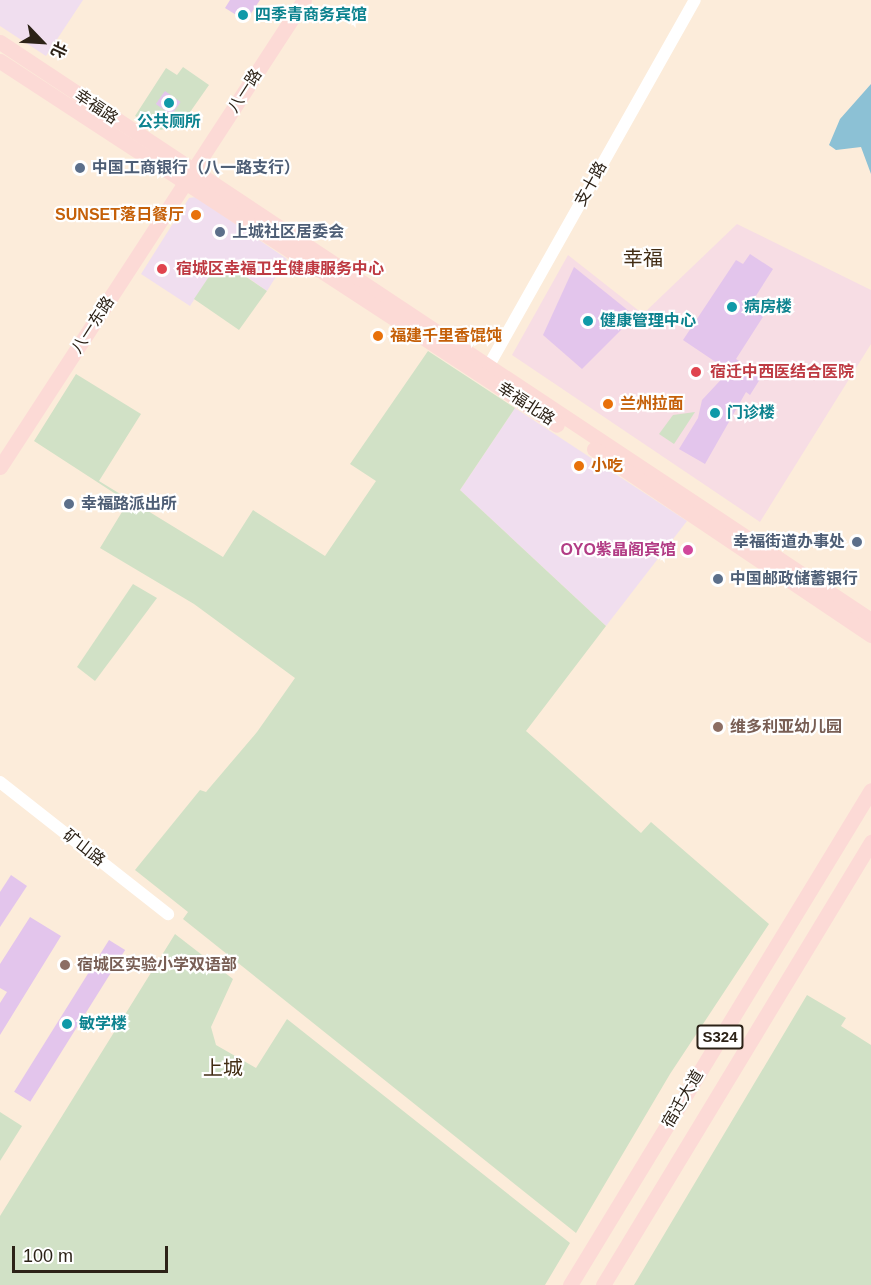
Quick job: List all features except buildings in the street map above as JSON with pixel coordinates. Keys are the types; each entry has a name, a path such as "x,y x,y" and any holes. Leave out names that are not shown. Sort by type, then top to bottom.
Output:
{"main road":[{"name":"八一路","path":"185,174 292,0"},
{"name":"八一路","path":"185,174 304,0"},
{"name":"幸福路","path":"0,42 185,174"},
{"name":"幸福路","path":"0,61 185,174"},
{"name":"幸福北路","path":"185,174 488,367 871,620"},
{"name":"幸福北路","path":"185,174 871,634"},
{"name":"八一东路","path":"0,450 185,174"},
{"name":"八一东路","path":"0,467 185,174"},
{"name":"宿迁大道","path":"570,1285 871,789"},
{"name":"宿迁大道","path":"603,1285 871,842"}],"street":[{"name":"支十路","path":"488,367 694,0"},
{"name":"矿山路","path":"0,782 168,914"}],"shaded area":[{"path":"0,0 83,0 46,56 0,26"},
{"path":"196,197 287,259 267,291 237,270 223,274 214,269 190,306 141,274 189,198"},
{"name":"宿迁中西医结合医院","path":"737,224 871,290 871,344 760,522 512,355 568,255 643,314"},
{"path":"515,408 687,521 606,626 460,490"}],"green space":[{"path":"183,67 209,85 181,125 161,130 135,116 166,68 177,75"},
{"path":"214,269 223,274 236,270 267,291 239,330 194,299"},
{"path":"428,351 515,408 460,490 606,626 526,731 641,833 651,822 769,924 670,1074 576,1233 183,919 188,912 135,870 200,790 206,792 257,732 295,678 194,604 100,548 128,502 34,441 76,374 141,414 99,481 223,557 253,510 325,556 376,481 350,464"},
{"path":"695,412 674,444 659,434 673,415"},
{"path":"133,584 157,598 95,681 77,667"},
{"path":"175,934 233,979 211,1027 216,1045 256,1068 287,1019 570,1243 545,1285 0,1285 0,1216"},
{"path":"807,995 846,1018 841,1026 871,1045 871,1285 634,1285"},
{"path":"0,1112 22,1126 0,1161"}],"water":[{"path":"871,84 871,174 861,147 836,150 829,145 840,119"}],"place":[{"name":"四季青商务宾馆","path":"243,15"},
{"name":"公共厕所","path":"169,103"},
{"name":"中国工商银行（八一路支行）","path":"80,168"},
{"name":"SUNSET落日餐厅","path":"196,215"},
{"name":"上城社区居委会","path":"220,232"},
{"name":"宿城区幸福卫生健康服务中心","path":"162,269"},
{"name":"病房楼","path":"732,307"},
{"name":"健康管理中心","path":"588,321"},
{"name":"福建千里香馄饨","path":"378,336"},
{"name":"宿迁中西医结合医院","path":"696,372"},
{"name":"兰州拉面","path":"608,404"},
{"name":"门诊楼","path":"715,413"},
{"name":"小吃","path":"579,466"},
{"name":"幸福路派出所","path":"69,504"},
{"name":"幸福街道办事处","path":"857,542"},
{"name":"OYO紫晶阁宾馆","path":"688,550"},
{"name":"中国邮政储蓄银行","path":"718,579"},
{"name":"维多利亚幼儿园","path":"718,727"},
{"name":"宿城区实验小学双语部","path":"65,965"},
{"name":"敏学楼","path":"67,1024"}],"district":[{"name":"幸福","path":"643,258"},
{"name":"上城","path":"223,1068"}]}
